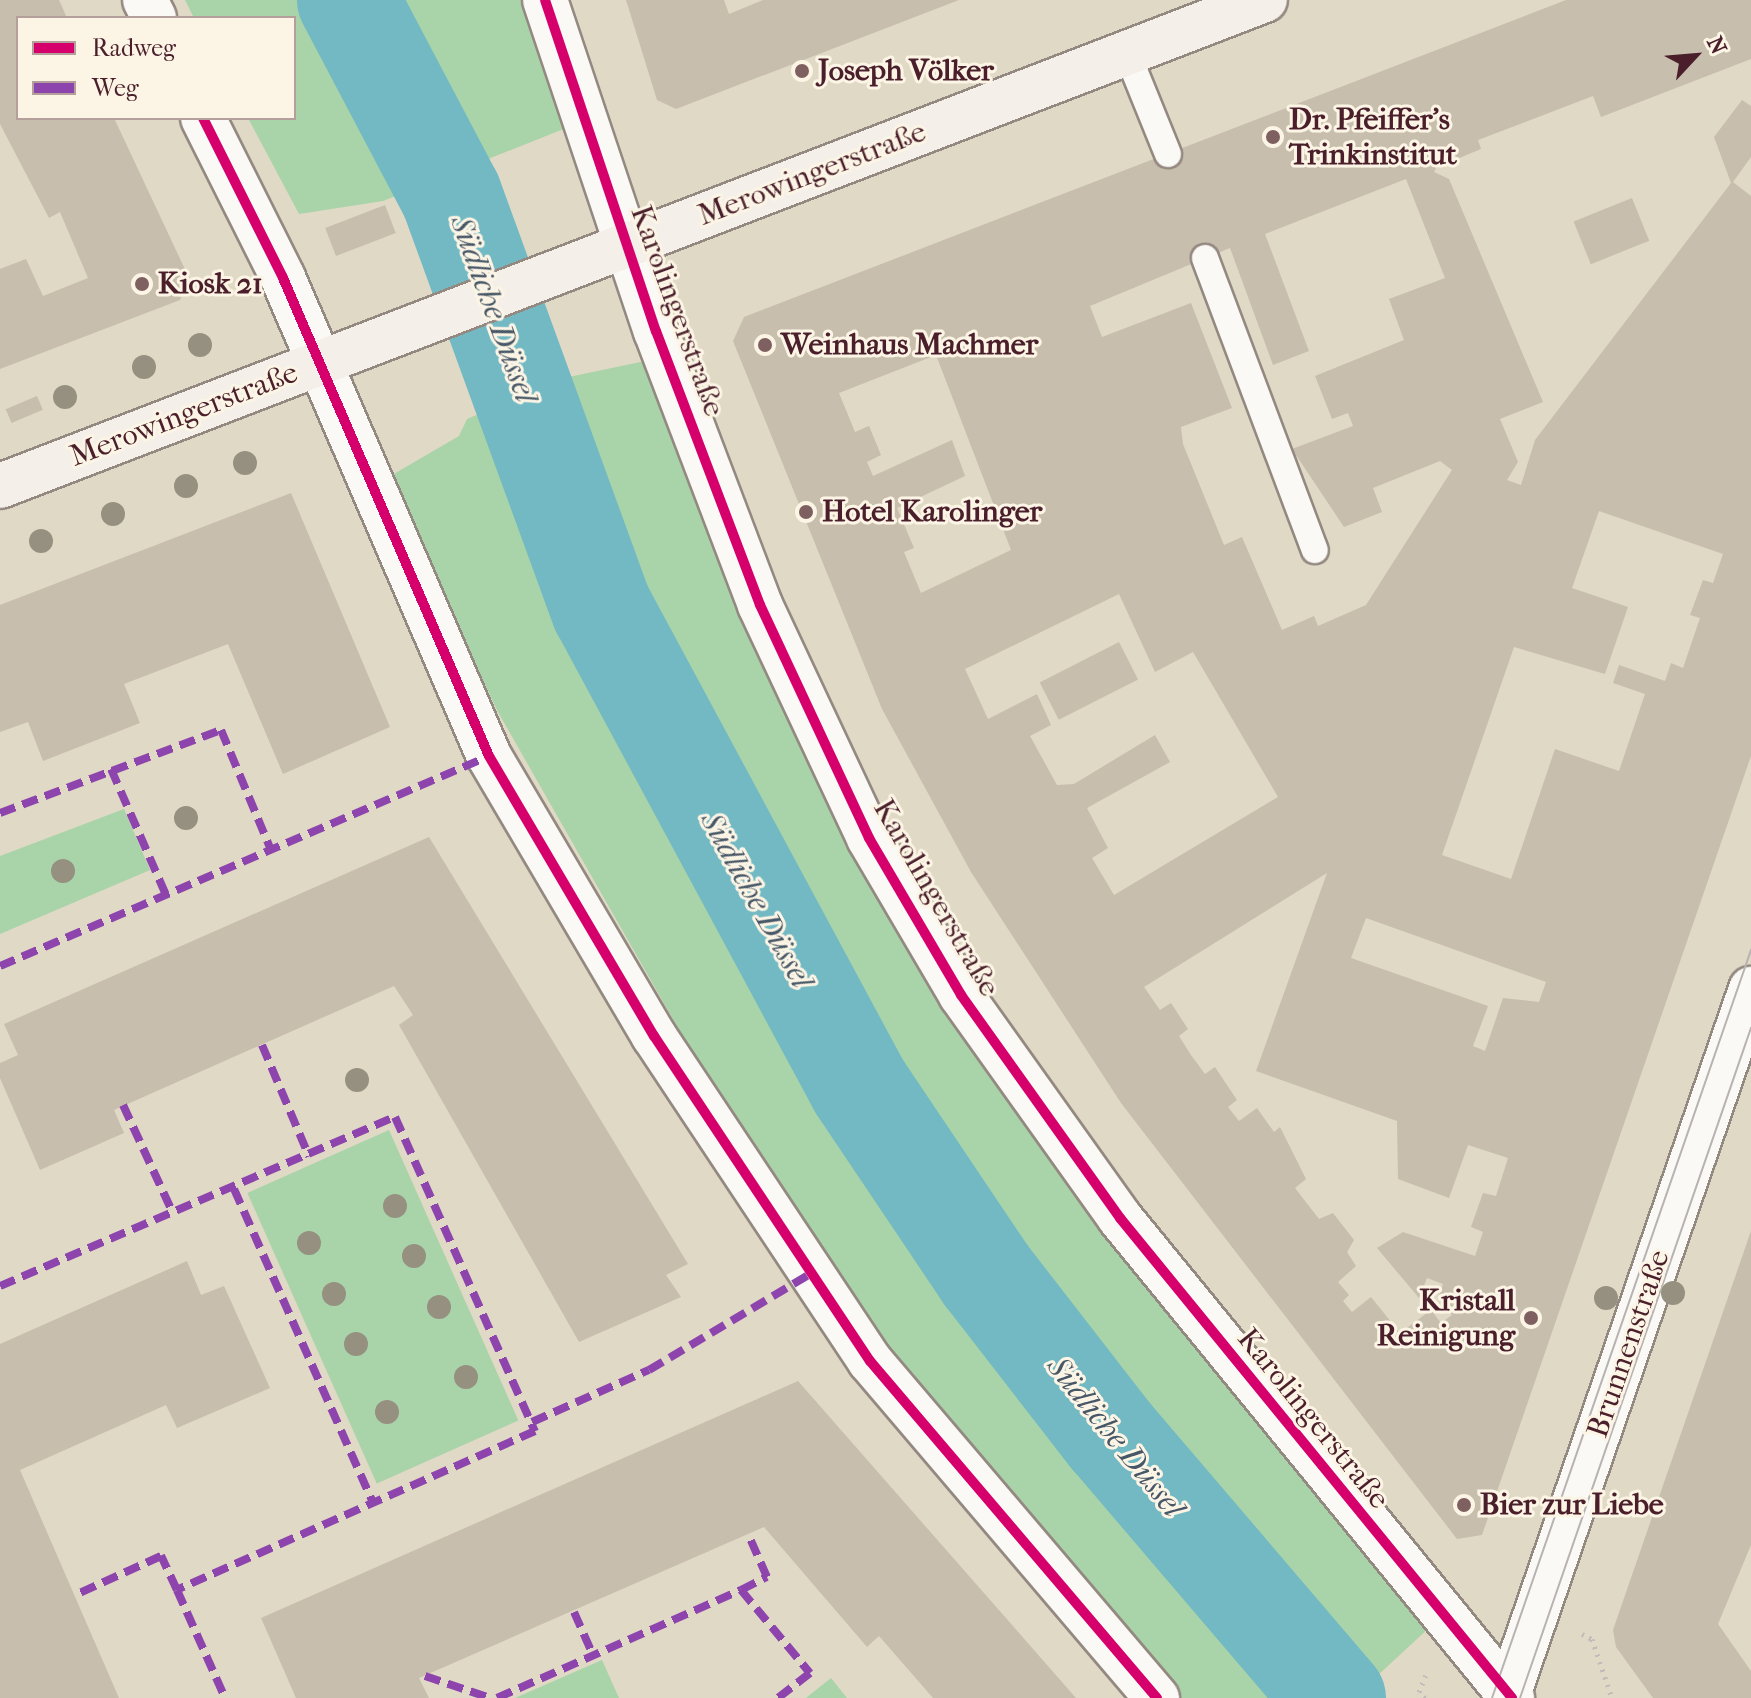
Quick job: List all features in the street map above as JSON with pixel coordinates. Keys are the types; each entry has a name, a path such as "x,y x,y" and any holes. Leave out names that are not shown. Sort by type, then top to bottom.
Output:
{"main road":[{"name":"Merowingerstraße","path":"0,486 1265,0"}],"street":[{"name":"Karolingerstraße","path":"545,0 628,244 760,605 869,838 961,995 1120,1218 1509,1697"},
{"path":"204,120 320,364 489,756 654,1036 870,1361 1157,1698"},
{"name":"Brunnenstraße","path":"1509,1697 1751,989"}],"lane":[{"path":"1127,53 1168,154"},
{"path":"1205,258 1315,550"}],"path":[{"path":"1419,1692 1425,1698"}],"green space":[{"path":"185,0 529,0 566,128 383,201 299,214 249,120 296,120 296,16 193,16"},
{"path":"650,360 860,843 1430,1627 1377,1676 1372,1698 1179,1698 843,1292 682,1035 498,712 387,478 459,436 467,419 564,378"},
{"path":"124,809 150,870 0,934 0,856"},
{"path":"389,1130 518,1421 377,1484 247,1193"},
{"path":"602,1660 619,1698 515,1698"},
{"path":"831,1678 847,1698 806,1698"}],"building":[{"path":"0,0 59,0 66,16 16,16 16,120 115,120 190,280 180,300 0,369 0,269 26,259 43,296 88,278 60,212 49,218 0,124"},
{"path":"626,0 724,0 729,14 763,0 959,0 676,109 657,100"},
{"path":"1566,0 1751,0 1751,59 1601,117 1593,96 1478,140 1481,149 1457,159 1453,149 1444,153 1434,172 1449,179 1543,402 1500,419 1518,462 1507,480 1521,485 1535,440 1731,183 1714,137 1742,100 1751,106 1751,157 1733,182 1751,196 1751,756 1482,1535 1457,1539 1121,1103 971,872 882,709 733,341 744,317","holes":["1406,179 1445,278 1389,299 1404,340 1315,376 1332,419 1348,413 1353,426 1292,449 1344,527 1382,512 1373,488 1440,461 1452,470 1366,605 1318,626 1314,616 1282,630 1242,537 1224,545 1183,444 1181,427 1232,408 1191,303 1102,337 1090,306 1230,248 1273,365 1309,351 1265,234","936,355 1011,550 921,593 904,552 914,548 897,508 965,476 952,440 873,476 867,462 881,455 869,426 855,432 839,393","1599,511 1723,554 1713,583 1703,580 1690,615 1700,618 1683,668 1671,663 1665,681 1619,665 1613,683 1645,694 1619,771 1555,749 1511,879 1442,855 1514,647 1605,674 1628,607 1572,588","1119,594 1155,672 1193,652 1278,797 1114,895 1092,858 1108,848 1087,808 1170,762 1155,735 1074,784 1057,785 1030,736 1051,725 1037,694 988,719 965,669","1327,873 1256,1071 1397,1121 1398,1179 1449,1198 1468,1145 1508,1158 1496,1196 1483,1193 1471,1227 1483,1232 1475,1256 1403,1232 1377,1248 1419,1298 1427,1278 1443,1284 1438,1298 1452,1315 1441,1323 1431,1310 1400,1333 1371,1297 1352,1312 1343,1301 1349,1295 1338,1282 1356,1266 1347,1252 1354,1240 1333,1213 1319,1219 1295,1188 1306,1179 1280,1127 1274,1132 1257,1108 1239,1121 1228,1107 1237,1100 1215,1067 1205,1074 1179,1036 1188,1029 1171,1003 1160,1010 1144,987","1366,918 1546,982 1539,1002 1503,998 1485,1051 1473,1046 1488,1006 1351,958"]},
{"path":"1632,198 1649,241 1591,264 1574,222"},
{"path":"385,205 396,233 336,256 325,228"},
{"path":"37,396 43,410 12,423 6,409"},
{"path":"291,493 390,727 283,774 228,644 124,684 140,723 43,761 28,722 0,732 0,605"},
{"path":"1119,642 1138,679 1059,720 1040,682"},
{"path":"429,837 688,1264 666,1275 681,1297 579,1342 399,1025 413,1015 394,986 114,1110 124,1133 40,1170 0,1078 0,1063 18,1055 4,1024"},
{"path":"1751,1231 1751,1545 1718,1624 1751,1671 1751,1698 1653,1698 1616,1647 1613,1630"},
{"path":"187,1261 201,1295 224,1286 270,1388 177,1428 166,1405 20,1470 119,1698 0,1698 0,1344"},
{"path":"798,1381 1076,1698 933,1698 879,1636 867,1647 764,1527 419,1678 429,1698 296,1698 261,1618"}],"waterway":[{"name":"Südliche Düssel","path":"348,0 451,195 602,609 859,1086 986,1275 1111,1436 1335,1698"}],"tram line":[{"path":"1492,1698 1751,950"},
{"path":"1520,1698 1751,1028"}],"marked path":[{"path":"0,813 221,730 271,850"},
{"path":"0,966 489,756"},
{"path":"111,769 166,895"},
{"path":"262,1045 309,1156"},
{"path":"123,1105 173,1213"},
{"path":"0,1286 395,1117 535,1431 177,1590 161,1556 75,1595"},
{"path":"234,1189 373,1503"},
{"path":"532,1422 649,1370 810,1274"},
{"path":"741,1590 767,1577 748,1534"},
{"path":"177,1590 225,1698"},
{"path":"497,1698 741,1590 810,1673 778,1698"},
{"path":"574,1612 593,1655"},
{"path":"425,1676 490,1698"}],"cycle path":[{"path":"545,0 656,331 760,605 869,838 961,995 1120,1218 1512,1698"},
{"path":"204,120 283,278 489,756 654,1036 870,1361 1157,1698"}],"place":[{"name":"Joseph Völker","path":"802,71"},
{"name":"Dr. Pfeiffer's Trinkinstitut","path":"1273,137"},
{"name":"Kiosk 21","path":"142,284"},
{"name":"Weinhaus Machmer","path":"765,345"},
{"name":"Hotel Karolinger","path":"806,512"},
{"name":"Kristall Reinigung","path":"1531,1318"},
{"name":"Bier zur Liebe","path":"1464,1505"}]}
